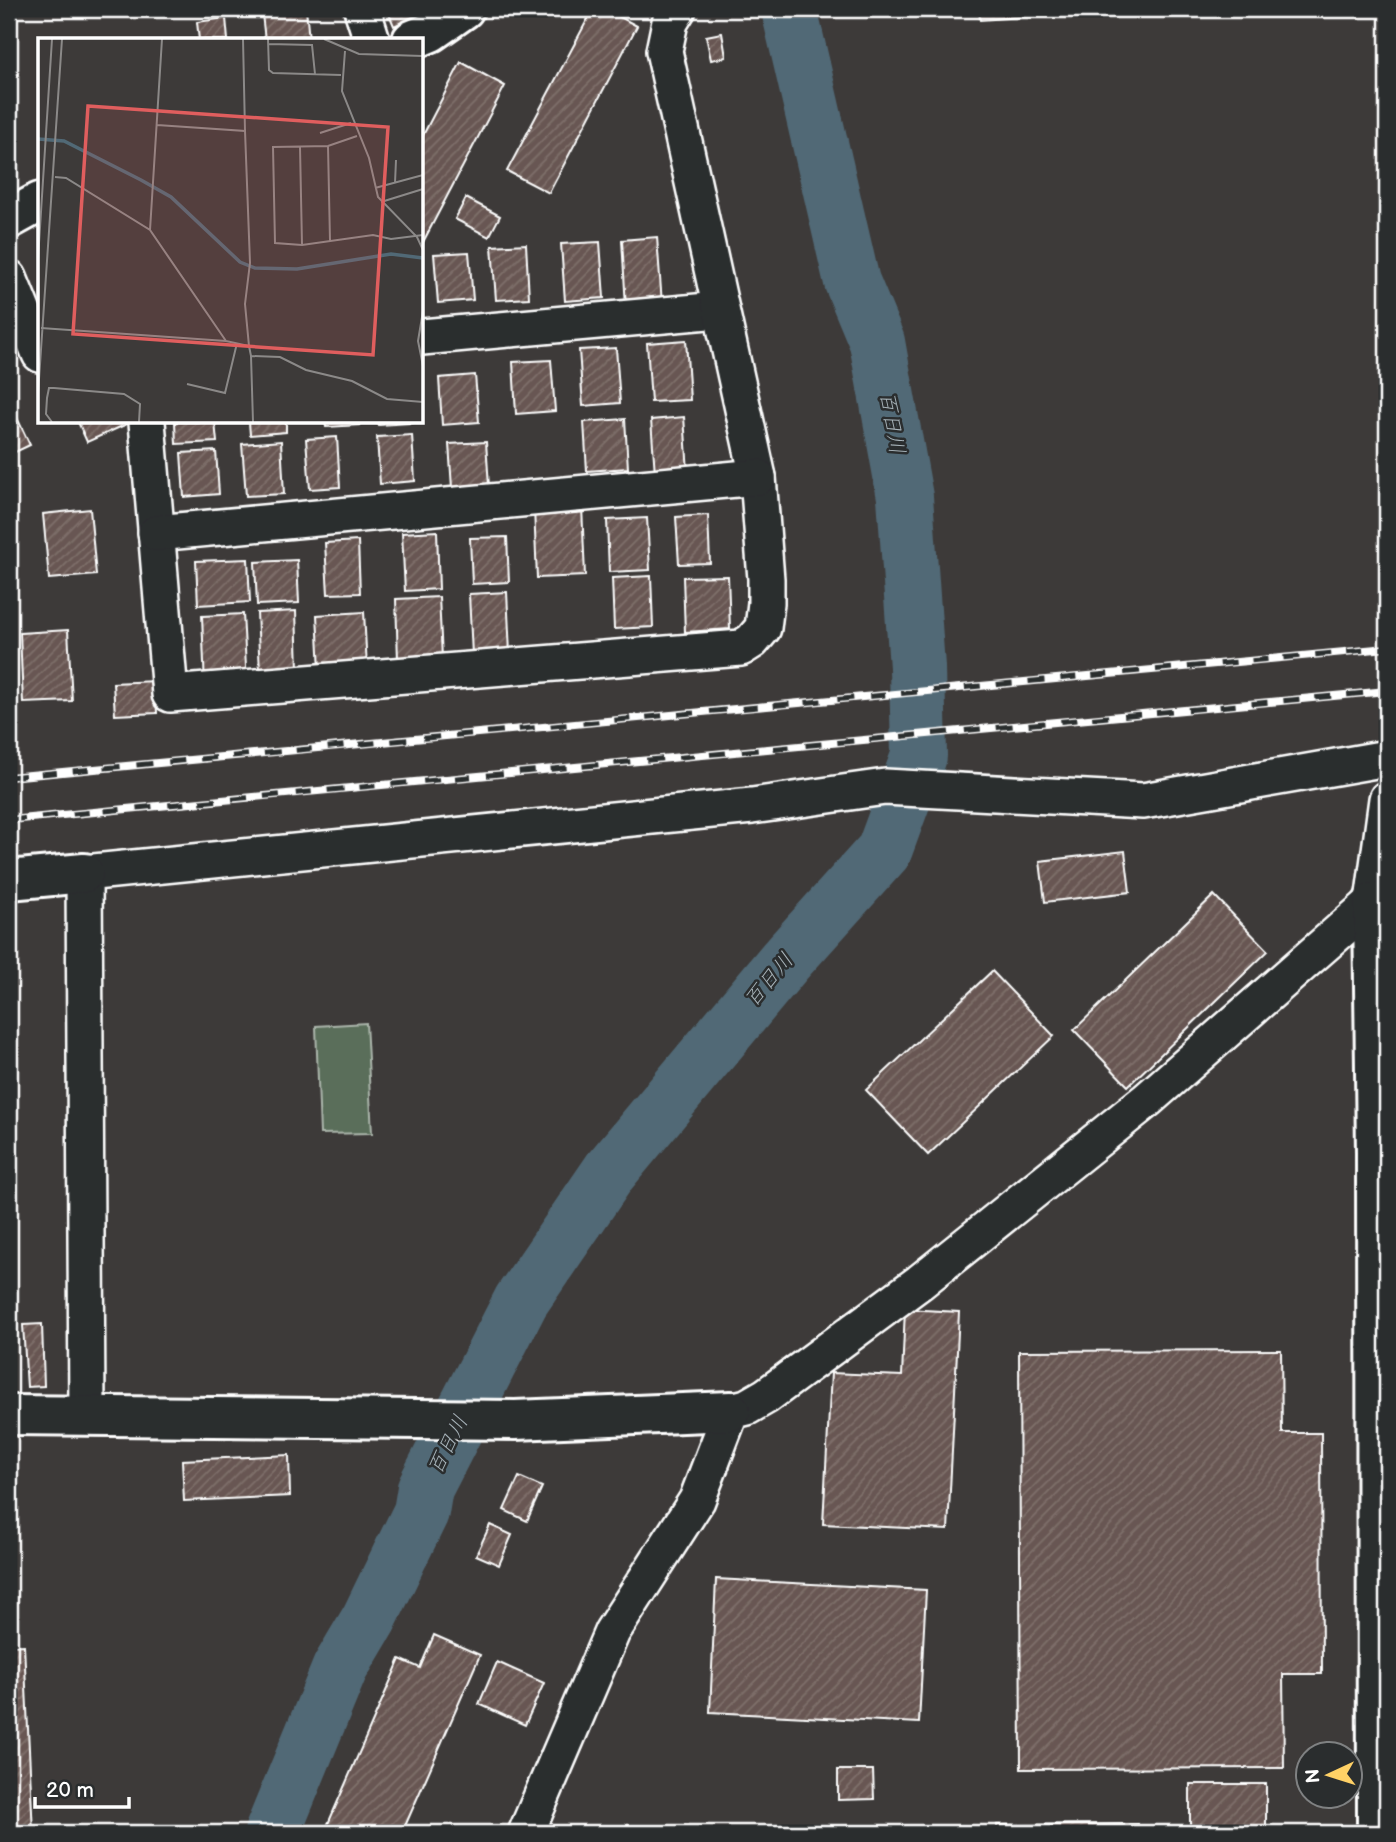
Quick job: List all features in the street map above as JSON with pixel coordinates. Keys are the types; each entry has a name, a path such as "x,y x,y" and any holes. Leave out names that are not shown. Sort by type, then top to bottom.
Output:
{"street":[{"path":"362,9 372,38"},
{"path":"147,424 170,694 741,648 752,641 763,628 766,603 758,477 664,51 670,22 678,9"},
{"path":"417,38 431,32 459,10"},
{"path":"9,219 38,203"},
{"path":"9,278 38,349"},
{"path":"424,337 719,310"},
{"path":"156,533 758,477"},
{"path":"9,880 752,806 885,787 1143,801 1387,758"},
{"path":"1377,1833 1373,902 1385,836 1387,799"},
{"path":"84,873 87,1415"},
{"path":"9,1415 515,1420 732,1411 747,1407 766,1396 920,1282 1147,1100 1373,902"},
{"path":"526,1833 612,1632 697,1500 732,1411"}],"green space":[{"path":"366,1023 372,1133 320,1134 316,1026"}],"building":[{"path":"306,9 309,38 265,38 262,14"},
{"path":"387,9 427,9 428,11 394,26"},
{"path":"593,9 605,9 637,26 549,193 507,171"},
{"path":"979,9 1103,9 1103,11 980,20"},
{"path":"226,18 228,38 199,38 197,22"},
{"path":"722,33 726,57 711,60 706,36"},
{"path":"461,62 505,86 424,240 424,133"},
{"path":"466,198 500,216 489,237 455,219"},
{"path":"657,237 662,304 626,307 622,240"},
{"path":"600,242 604,298 565,301 561,244"},
{"path":"526,244 529,298 496,300 492,246"},
{"path":"469,252 473,300 438,303 434,254"},
{"path":"686,340 690,400 651,402 647,343"},
{"path":"616,348 620,403 583,406 579,350"},
{"path":"551,360 555,411 516,414 513,362"},
{"path":"475,375 479,422 442,425 439,378"},
{"path":"9,401 30,445 9,455"},
{"path":"684,417 688,471 655,473 651,420"},
{"path":"625,419 628,468 587,471 584,422"},
{"path":"79,424 127,424 87,442"},
{"path":"175,424 215,424 217,442 176,444"},
{"path":"249,424 286,424 286,432 250,435"},
{"path":"325,424 360,424 360,425 326,427"},
{"path":"412,435 415,481 380,484 377,437"},
{"path":"337,437 340,487 310,489 306,439"},
{"path":"281,441 284,494 246,496 242,444"},
{"path":"486,442 489,486 452,488 449,444"},
{"path":"216,451 219,494 184,497 181,453"},
{"path":"582,506 585,576 537,578 534,508"},
{"path":"90,509 96,575 49,579 43,514"},
{"path":"708,515 710,563 679,564 676,517"},
{"path":"647,518 650,570 609,572 607,520"},
{"path":"437,531 439,589 405,591 402,533"},
{"path":"507,537 509,582 472,584 470,538"},
{"path":"358,541 360,593 328,594 325,543"},
{"path":"248,559 250,602 198,605 196,561"},
{"path":"297,560 299,603 257,605 255,562"},
{"path":"651,576 653,627 614,629 612,578"},
{"path":"728,576 730,629 685,632 683,577"},
{"path":"507,592 510,653 472,655 469,594"},
{"path":"439,597 442,658 398,660 396,599"},
{"path":"296,611 298,669 260,671 257,613"},
{"path":"364,612 367,668 320,670 317,615"},
{"path":"243,614 247,684 205,686 202,616"},
{"path":"68,630 72,701 23,703 20,633"},
{"path":"155,681 157,713 115,715 113,683"},
{"path":"1125,851 1130,892 1045,902 1040,861"},
{"path":"1214,895 1268,951 1128,1086 1074,1030"},
{"path":"992,971 1054,1036 928,1155 866,1090"},
{"path":"905,1309 959,1312 948,1530 823,1524 831,1373 902,1376"},
{"path":"42,1324 44,1386 27,1387 23,1325"},
{"path":"1281,1350 1282,1433 1321,1433 1322,1674 1283,1674 1284,1768 1021,1769 1019,1351"},
{"path":"289,1455 290,1496 184,1501 182,1460"},
{"path":"519,1477 542,1487 527,1521 504,1510"},
{"path":"490,1525 512,1535 499,1565 476,1555"},
{"path":"716,1579 926,1590 919,1723 710,1712"},
{"path":"434,1635 480,1655 402,1833 324,1833 400,1659 420,1668"},
{"path":"24,1645 33,1833 9,1833 9,1646"},
{"path":"497,1662 544,1683 525,1725 479,1704"},
{"path":"838,1770 873,1770 874,1799 838,1800"},
{"path":"1190,1784 1266,1784 1266,1833 1190,1833"},
{"path":"1138,1824 1138,1833 997,1833 997,1825"}],"waterway":[{"name":"百日川","path":"272,1833 340,1668 369,1619 421,1512 425,1488 521,1301 610,1171 785,961 884,851 919,756 917,667 905,497 877,342 852,282 789,9"}],"railway":[{"path":"9,777 1387,648"},
{"path":"9,820 1387,691"}]}
